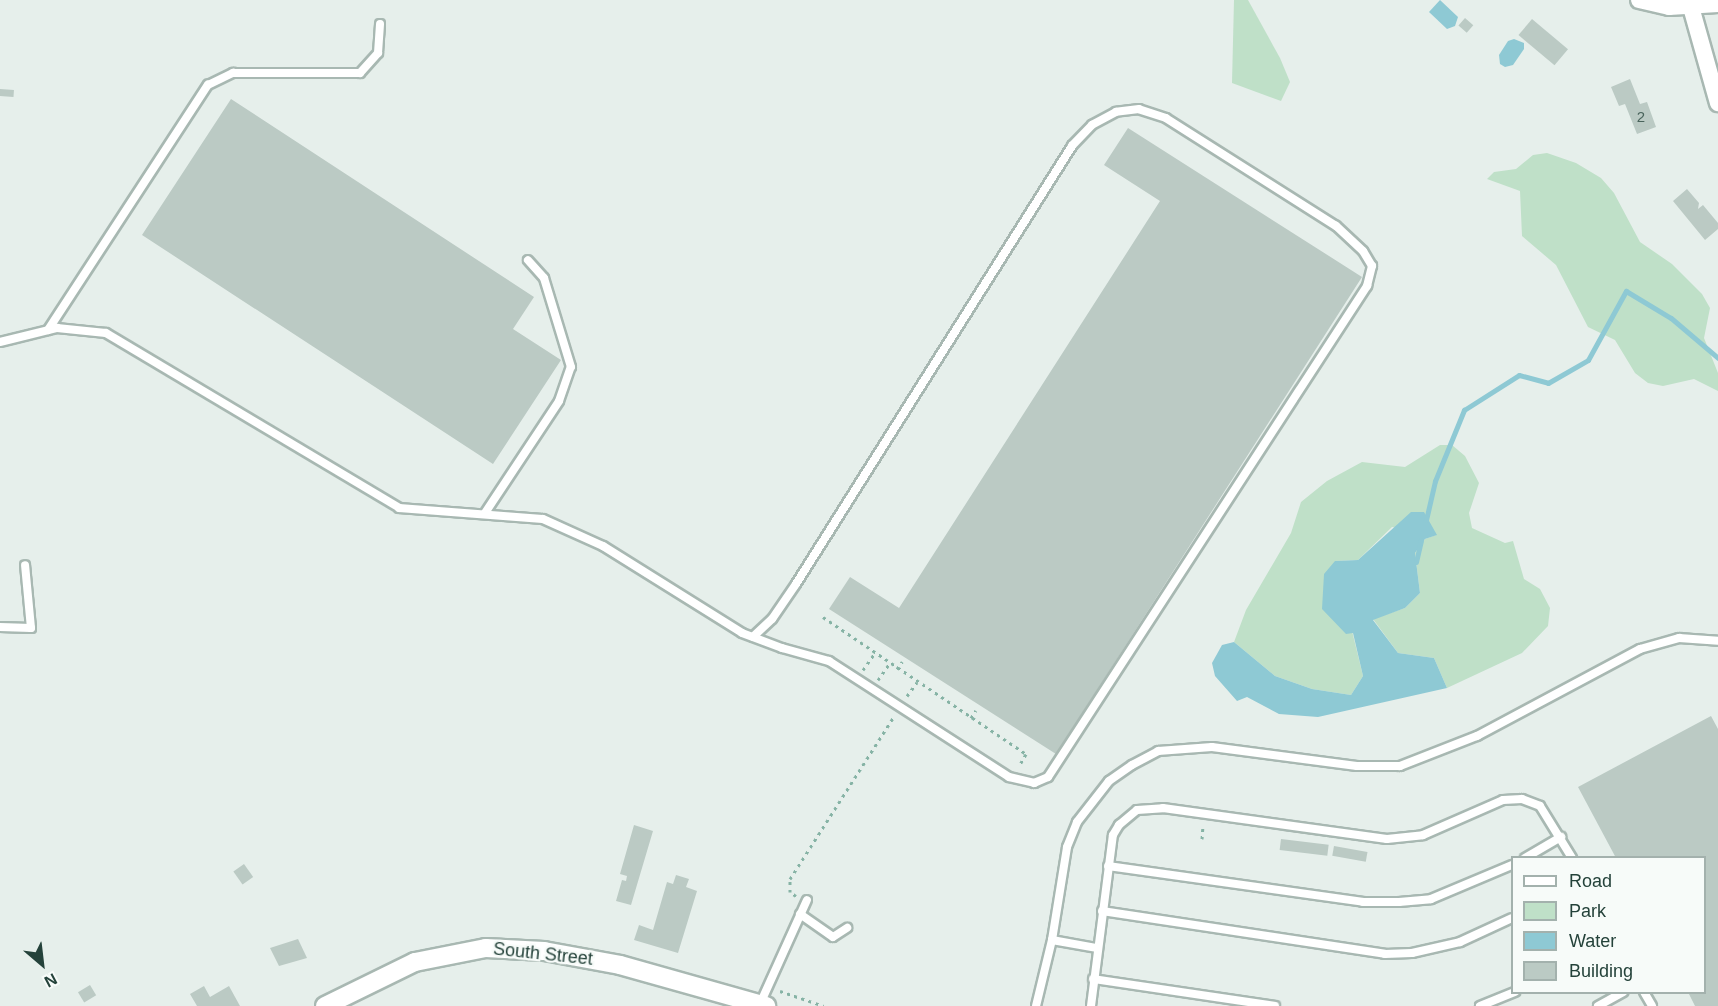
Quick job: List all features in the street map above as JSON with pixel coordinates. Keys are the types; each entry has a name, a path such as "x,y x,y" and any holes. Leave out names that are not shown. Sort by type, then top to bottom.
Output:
{"street":[{"path":"1640,0 1691,8 1718,4"},
{"path":"1691,8 1718,103"},
{"name":"South Street","path":"325,1006 415,963 486,948 544,951 597,960 763,1005"}],"lane":[{"path":"48,330 208,85 233,73 360,73 378,53 380,24"},
{"path":"0,342 48,330 106,333 399,508 543,519 603,546 753,637 829,661 873,687 1009,777 1034,783 1048,777 1367,286 1372,266 1364,251 1336,226 1166,118 1139,109 1116,112 1092,125 1072,146 796,584 772,619 753,637"},
{"path":"485,513 559,401 571,367 544,278 528,260"},
{"path":"0,627 31,628 25,565"},
{"path":"1036,1006 1052,939 1067,847 1077,822 1109,780 1158,751 1212,747 1358,766 1400,766 1477,736 1640,649 1679,638 1718,641"},
{"path":"1091,1006 1108,866 1119,825 1137,810 1149,807 1387,839 1423,835 1503,800 1522,799 1539,806 1561,837 1571,856"},
{"path":"1529,856 1561,837"},
{"path":"1108,866 1363,902 1400,902 1441,896 1511,864"},
{"path":"763,1005 800,914 802,898"},
{"path":"1102,911 1385,954 1412,953 1460,942 1511,918"},
{"path":"800,914 833,937 847,928"},
{"path":"1052,939 1098,948"},
{"path":"1093,979 1275,1006"},
{"path":"1480,1006 1512,994"},
{"path":"1598,1006 1621,994"}],"path":[{"path":"823,617 874,654 1026,754 1019,766"},
{"path":"857,677 874,654"},
{"path":"897,669 902,662"},
{"path":"873,687 889,664"},
{"path":"907,696 917,682"},
{"path":"971,717 976,710"},
{"path":"802,898 790,892 790,879 893,718"},
{"path":"779,991 824,1006"}],"green space":[{"path":"1234,0 1248,0 1280,58 1290,82 1281,101 1232,83"},
{"path":"1547,153 1576,163 1601,178 1614,193 1640,242 1672,264 1702,294 1710,308 1704,338 1718,373 1718,391 1694,379 1663,386 1648,383 1635,373 1615,340 1588,327 1556,265 1522,236 1520,191 1487,179 1494,172 1516,169 1533,155"},
{"path":"1440,445 1452,445 1465,456 1479,483 1469,513 1472,528 1505,543 1513,541 1524,579 1540,589 1550,608 1548,626 1522,653 1447,688 1434,658 1398,653 1373,619 1405,608 1420,593 1415,553 1425,539 1436,535 1392,527 1358,560 1335,561 1363,676 1351,695 1312,689 1275,676 1234,642 1246,610 1291,533 1301,502 1327,481 1362,462 1405,467"}],"water":[{"path":"1440,0 1458,17 1455,26 1447,29 1429,12"},
{"path":"1514,39 1524,43 1524,49 1513,65 1505,67 1500,64 1499,55 1508,41"},
{"path":"1411,512 1424,512 1437,535 1425,539 1415,553 1420,593 1405,608 1373,620 1398,653 1434,658 1447,688 1318,717 1279,714 1247,697 1237,701 1215,676 1212,663 1222,645 1234,642 1275,676 1312,689 1351,695 1363,676 1353,633 1346,634 1322,609 1324,574 1335,561 1358,560"}],"building":[{"path":"1465,18 1473,25 1467,33 1458,26"},
{"path":"1532,19 1568,49 1555,65 1519,35"},
{"path":"1630,79 1640,104 1647,102 1656,127 1637,134 1625,104 1619,106 1611,87"},
{"path":"0,89 14,90 13,97 0,96"},
{"path":"231,99 534,297 513,329 561,360 493,464 142,235"},
{"path":"1128,128 1362,277 1056,754 829,609 850,577 899,608 1160,201 1104,165"},
{"path":"1687,189 1699,203 1698,209 1703,205 1718,223 1718,229 1705,240 1673,201"},
{"path":"1711,716 1718,729 1718,1006 1695,1006 1689,994 1706,994 1706,856 1615,856 1578,787"},
{"path":"1284,820 1332,827 1330,838 1282,831"},
{"path":"634,825 653,831 631,905 616,901 622,880 626,881 627,876 620,874"},
{"path":"1281,839 1329,845 1327,856 1280,850"},
{"path":"1334,846 1367,852 1366,862 1332,856"},
{"path":"244,864 253,877 243,885 233,871"},
{"path":"676,875 689,879 686,887 697,891 678,953 634,940 639,925 653,930 667,882 673,884"},
{"path":"298,939 307,958 279,966 270,948"},
{"path":"90,985 96,995 84,1002 78,992"},
{"path":"204,986 210,997 229,986 240,1006 197,1006 190,994"}],"waterway":[{"path":"1426,520 1435,481 1464,410 1519,375 1548,383 1588,360 1626,291 1671,318 1718,358"},
{"path":"1416,562 1421,541"}]}
